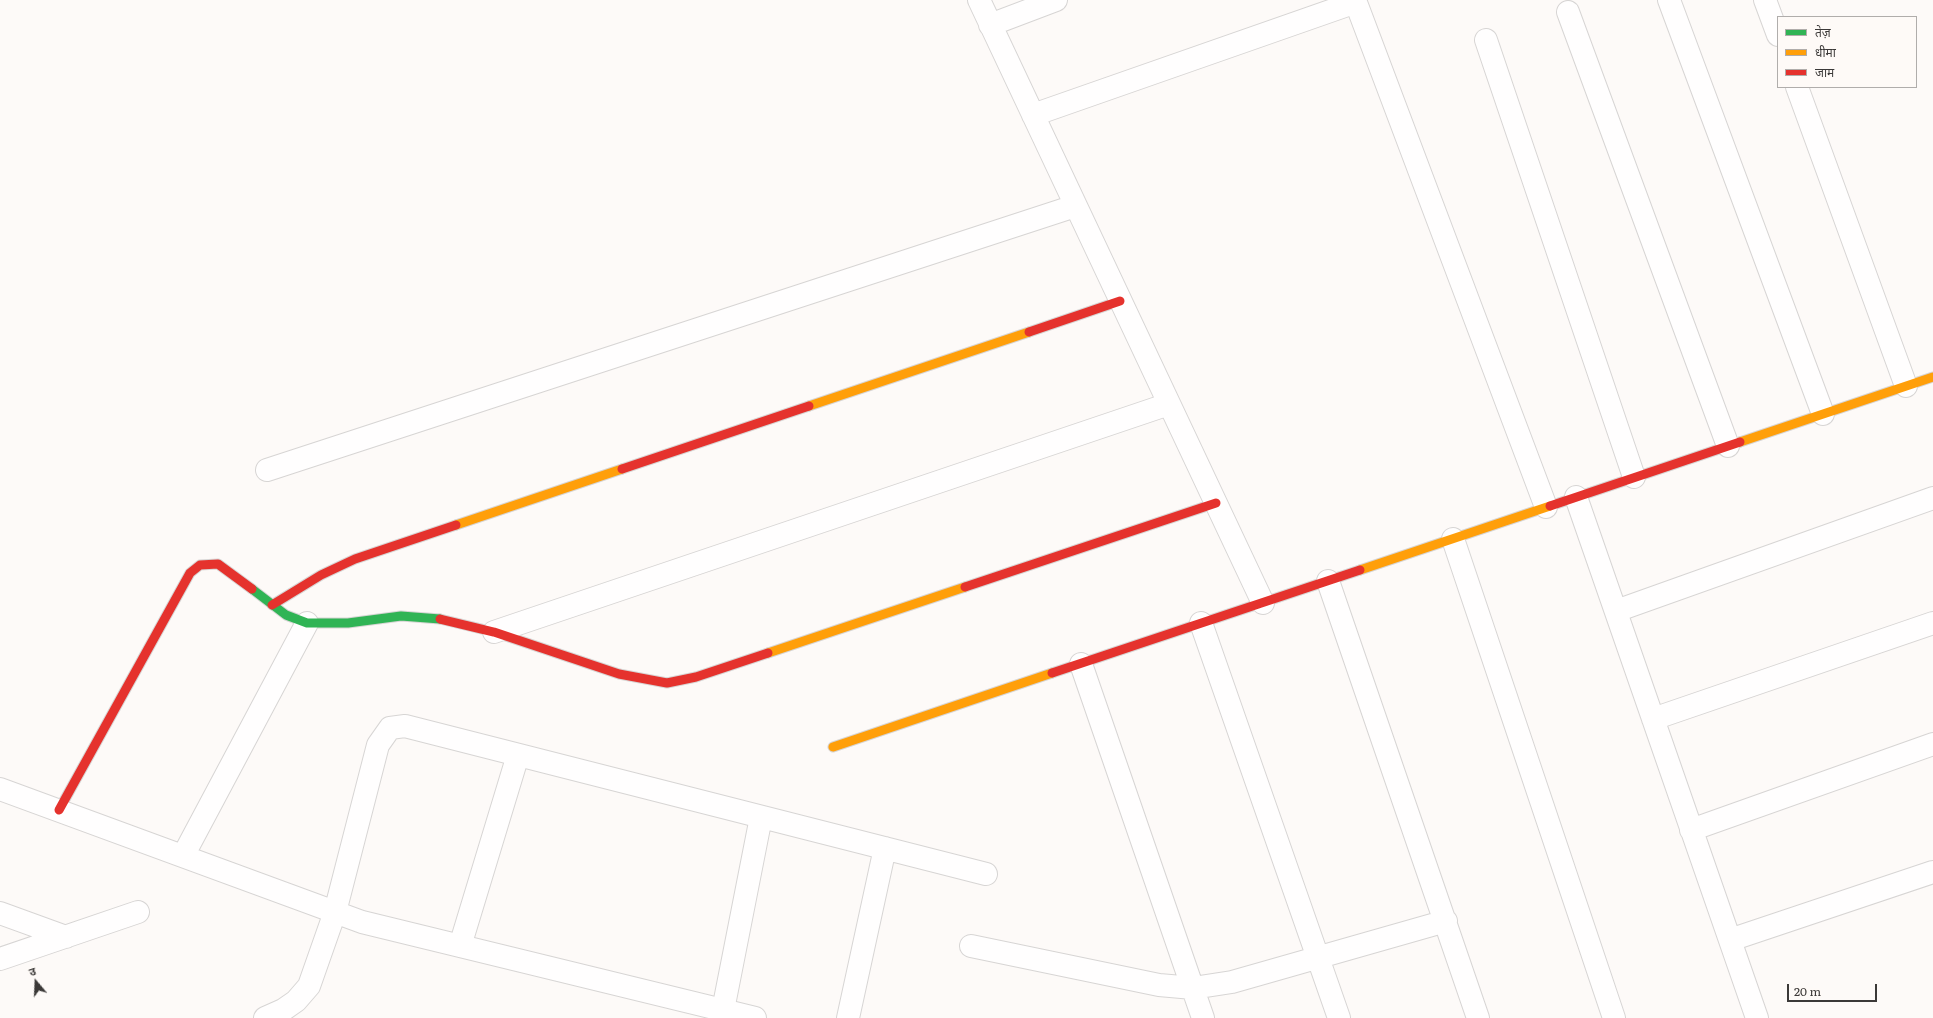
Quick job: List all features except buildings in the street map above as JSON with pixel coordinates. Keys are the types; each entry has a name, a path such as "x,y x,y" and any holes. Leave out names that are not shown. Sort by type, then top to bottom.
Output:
{"street":[{"path":"978,0 1263,603"},
{"path":"990,25 1056,0"},
{"path":"1669,0 1823,414"},
{"path":"1765,0 1777,32"},
{"path":"1033,115 1356,1 1546,507"},
{"path":"1568,12 1728,446"},
{"path":"1486,40 1634,477"},
{"path":"1797,88 1906,386"},
{"path":"267,470 1075,206"},
{"path":"272,605 320,575 355,559 1120,301"},
{"path":"833,747 1933,377"},
{"path":"494,632 1169,404"},
{"path":"1576,497 1757,1018"},
{"path":"1616,611 1933,498"},
{"path":"59,810 190,573 200,565 218,564 286,615 307,623 348,623 401,616 441,619 494,632 619,674 667,683 696,677 1216,503"},
{"path":"1453,539 1614,1018"},
{"path":"1328,581 1446,921 1478,1018"},
{"path":"183,856 307,623"},
{"path":"1201,623 1339,1018"},
{"path":"1653,719 1933,623"},
{"path":"1081,664 1203,1018"},
{"path":"265,1018 296,1001 309,986 335,912 378,745 390,728 405,726 986,874"},
{"path":"1691,830 1933,744"},
{"path":"460,946 518,755"},
{"path":"0,789 362,922 755,1018"},
{"path":"723,1010 761,817"},
{"path":"848,1018 885,848"},
{"path":"1730,940 1933,872"},
{"path":"0,959 138,912"},
{"path":"0,913 66,937"},
{"path":"971,946 1159,986 1193,988 1232,982 1318,956 1446,921"}],"traffic: fast":[{"path":"252,589 286,615 307,623 348,623 401,616 440,619"}],"traffic: slow":[{"path":"809,406 1029,332"},
{"path":"1740,442 1933,377"},
{"path":"456,525 622,469"},
{"path":"1360,570 1550,506"},
{"path":"768,653 965,587"},
{"path":"833,747 1052,673"}],"traffic: jam":[{"path":"1029,332 1120,301"},
{"path":"622,469 809,406"},
{"path":"1550,506 1740,442"},
{"path":"965,587 1216,503"},
{"path":"272,605 321,575 355,559 456,525"},
{"path":"59,810 190,573 200,565 218,564 252,589"},
{"path":"1052,673 1360,570"},
{"path":"440,619 494,632 619,674 667,683 696,677 768,653"}]}
